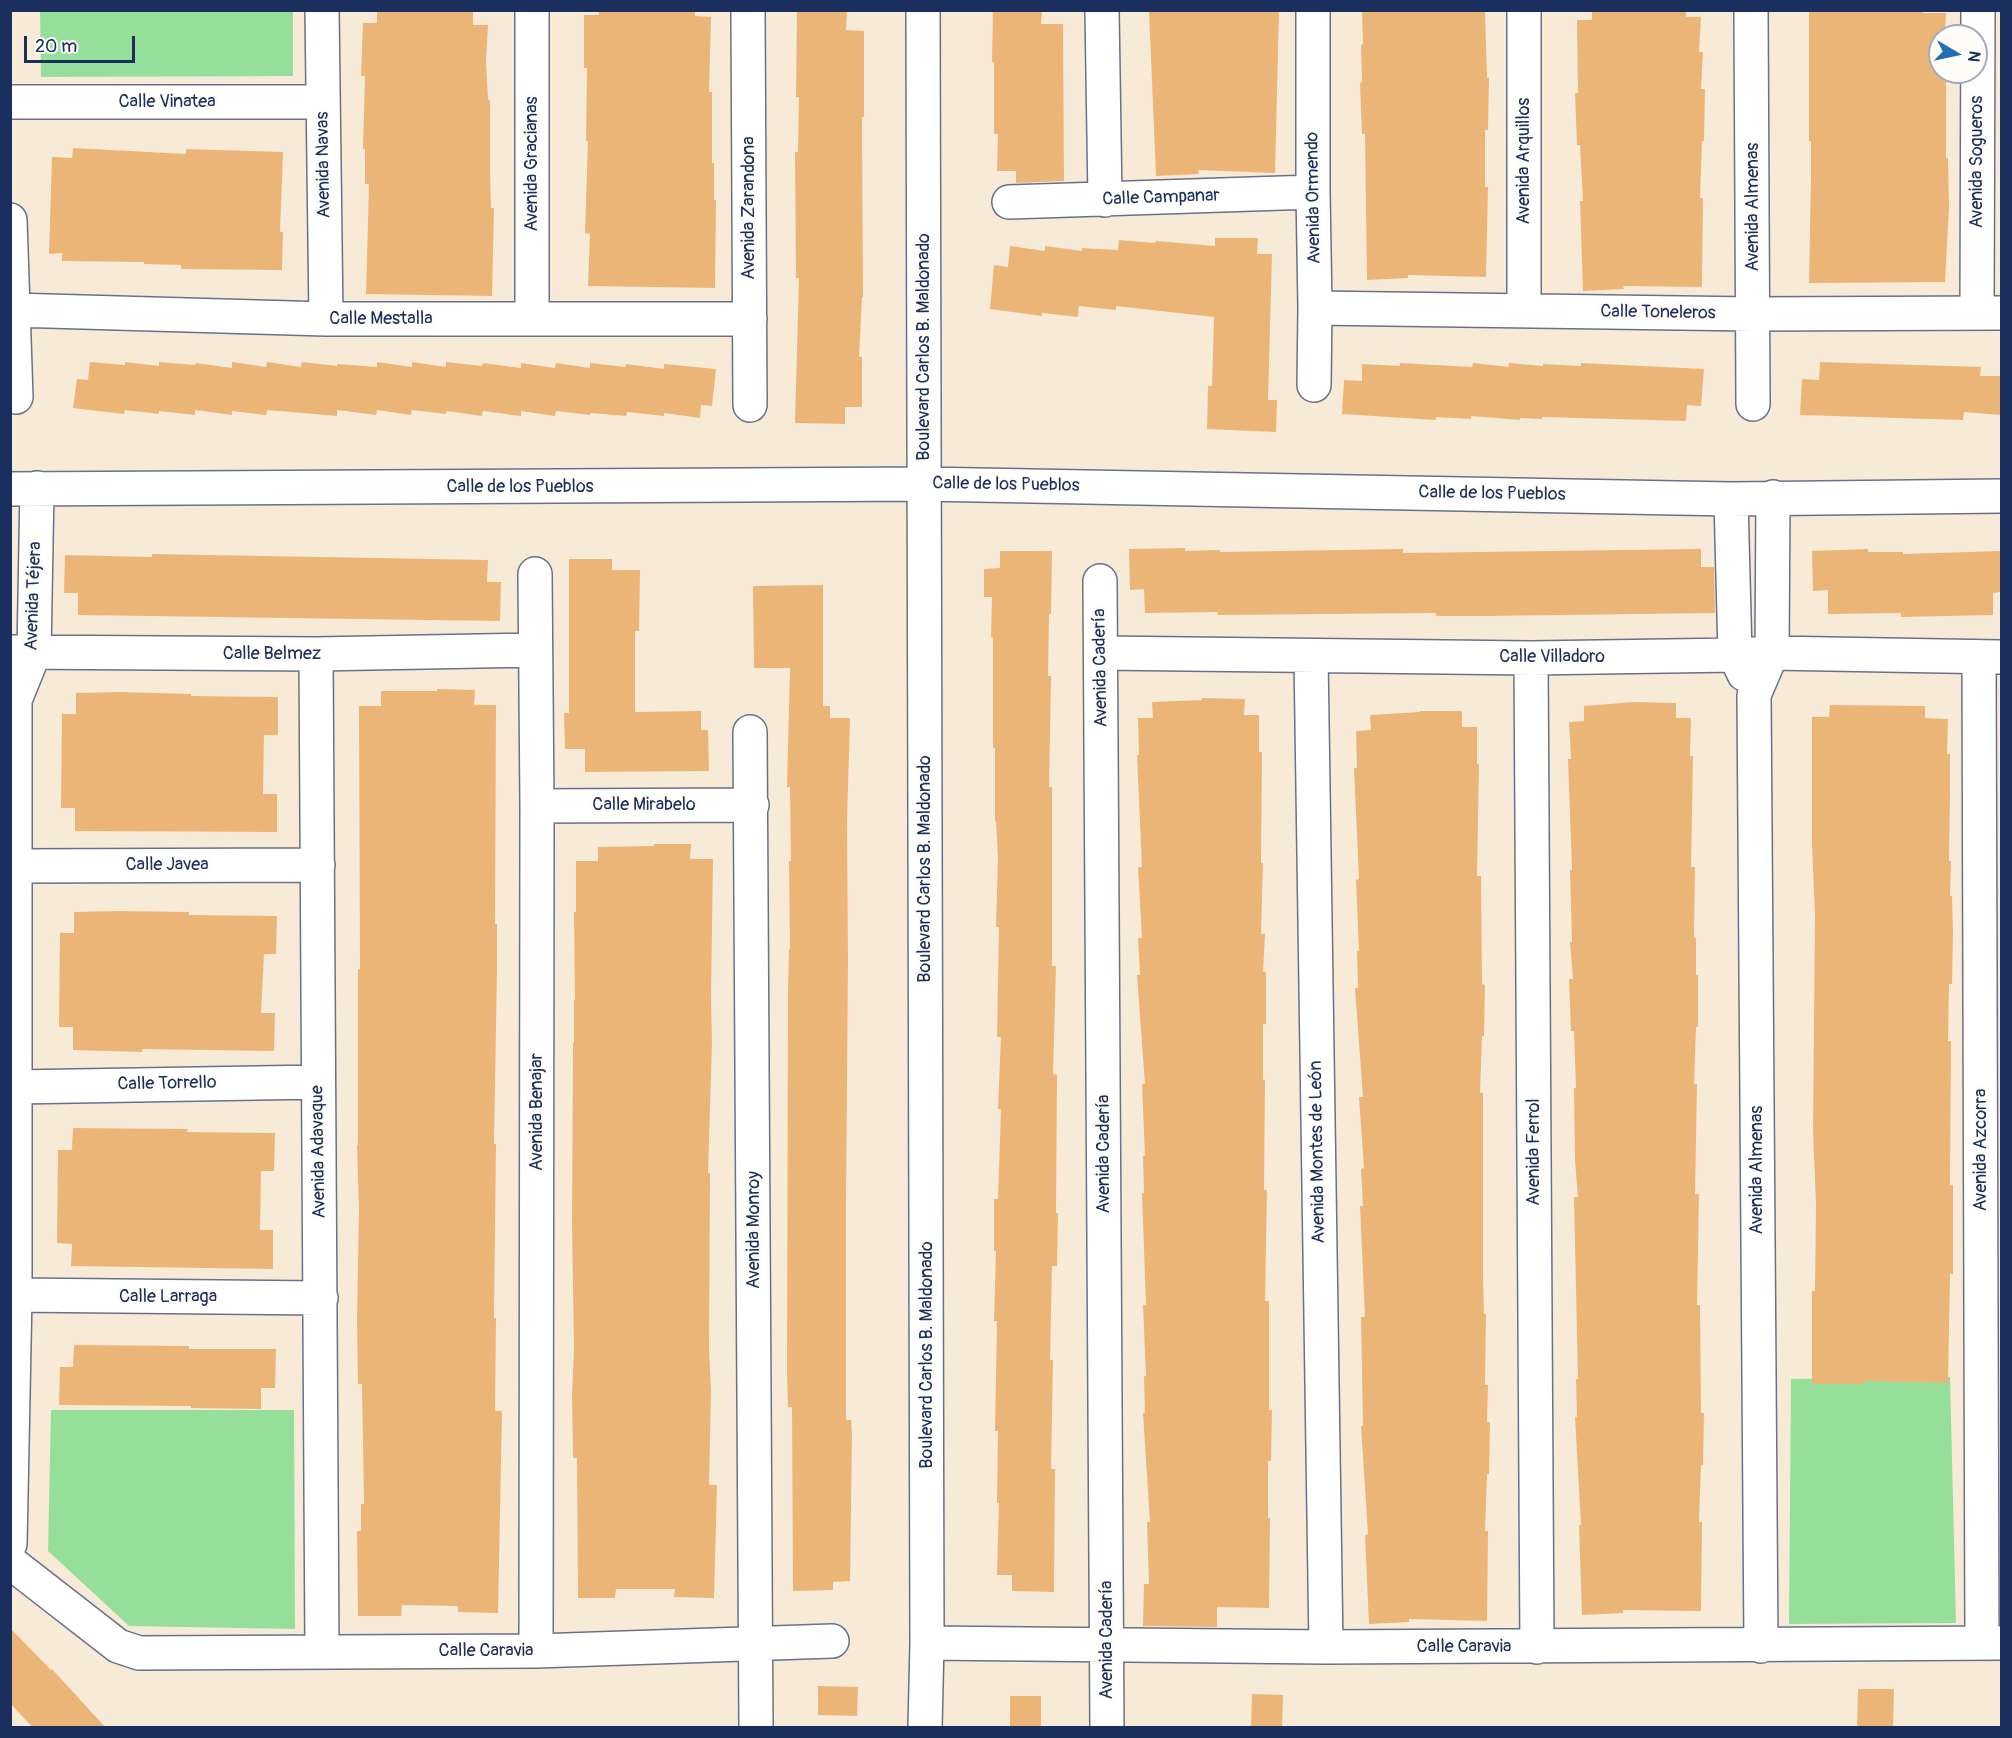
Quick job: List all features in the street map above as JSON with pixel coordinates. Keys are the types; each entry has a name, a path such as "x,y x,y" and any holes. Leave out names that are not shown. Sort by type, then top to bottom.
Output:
{"street":[{"name":"Avenida Navas","path":"322,10 326,319"},
{"name":"Avenida Gracianas","path":"532,10 532,318"},
{"name":"Avenida Zarandona","path":"748,10 750,405"},
{"name":"Boulevard Carlos B. Maldonado","path":"923,10 927,1643 925,1728"},
{"path":"1102,10 1105,200"},
{"name":"Avenida Ormendo","path":"1313,10 1314,385"},
{"name":"Avenida Arquillos","path":"1524,10 1524,312"},
{"name":"Avenida Almenas","path":"1751,10 1753,405"},
{"name":"Avenida Sogueros","path":"1978,10 1989,313"},
{"name":"Calle Vinatea","path":"10,102 323,102"},
{"name":"Calle Campanar","path":"1010,202 1313,192"},
{"path":"10,220 16,397"},
{"name":"Calle Toneleros","path":"1315,308 1753,314 1989,313"},
{"name":"Calle Mestalla","path":"13,309 326,319 750,319"},
{"name":"Calle de los Pueblos","path":"24,489 924,484 1731,499 2001,496"},
{"name":"Avenida Téjera","path":"10,1544 15,1295 16,866 13,694 22,652 24,489"},
{"name":"Avenida Almenas","path":"1761,1646 1754,695 1772,653 1773,497"},
{"name":"Avenida Almenas","path":"1731,499 1735,655 1754,695"},
{"name":"Avenida Benajar","path":"535,574 536,1651"},
{"name":"Avenida Cadería","path":"1100,581 1107,1728"},
{"name":"Calle Belmez","path":"22,652 316,654 534,650"},
{"name":"Calle Villadoro","path":"1101,653 1531,658 1772,653 1990,657"},
{"name":"Avenida Adavaque","path":"316,654 322,1651"},
{"name":"Avenida Montes de León","path":"1311,656 1326,1647"},
{"name":"Avenida Azcorra","path":"1990,657 1992,1643"},
{"name":"Avenida Ferrol","path":"1531,658 1537,1647"},
{"name":"Avenida Monroy","path":"750,732 756,1728"},
{"name":"Calle Mirabelo","path":"537,806 752,805"},
{"name":"Calle Javea","path":"16,866 318,865"},
{"name":"Calle Torrello","path":"15,1087 318,1082"},
{"name":"Calle Larraga","path":"15,1295 321,1298"},
{"name":"Calle Caravia","path":"10,1562 118,1646 139,1653 536,1651 832,1641"},
{"name":"Calle Caravia","path":"927,1643 1326,1647 1992,1643"}],"green space":[{"path":"40,11 293,11 293,76 41,77"},
{"path":"1950,1377 1956,1623 1789,1624 1791,1379"},
{"path":"51,1410 294,1410 295,1629 129,1626 48,1551"}],"building":[{"path":"377,10 473,10 473,25 488,25 486,62 488,100 490,100 491,208 494,208 492,296 366,294 369,184 365,184 365,149 363,149 365,76 361,76 363,23 377,23"},
{"path":"599,10 695,10 695,16 711,17 709,92 712,92 712,163 714,163 714,200 716,200 715,288 588,286 590,234 585,233 588,141 586,141 587,68 584,68 584,15 599,15"},
{"path":"797,10 847,10 846,30 864,31 863,297 859,357 862,357 862,407 845,407 845,424 795,423 799,278 796,278 795,152 798,152 799,97 796,97"},
{"path":"993,10 1042,10 1041,24 1063,24 1064,181 1016,183 1016,171 997,171 998,134 994,134 994,62 992,62"},
{"path":"1149,10 1279,12 1275,173 1198,170 1199,174 1156,176"},
{"path":"1362,10 1485,10 1487,78 1489,78 1488,130 1485,130 1485,187 1488,187 1486,277 1408,275 1408,278 1367,280 1365,134 1362,134 1360,83 1362,82"},
{"path":"1592,10 1686,10 1686,17 1701,17 1699,52 1703,52 1701,89 1705,89 1700,198 1703,198 1702,287 1623,286 1624,289 1583,291 1580,201 1583,201 1580,145 1577,145 1575,93 1578,93 1577,20 1592,20"},
{"path":"1923,10 1923,13 1946,13 1946,24 1928,24 1928,84 1946,84 1946,158 1948,158 1949,207 1945,282 1809,283 1811,141 1809,141 1809,12"},
{"path":"73,148 186,154 186,149 283,152 280,232 283,232 282,270 181,269 181,265 144,264 144,262 62,261 62,253 49,254 52,157 72,158"},
{"path":"1215,238 1258,238 1257,254 1272,254 1268,400 1277,400 1276,432 1207,429 1208,386 1212,386 1214,317 1116,306 1116,310 1079,306 1078,317 1042,313 1042,316 990,309 994,265 1008,267 1010,246 1045,251 1045,246 1082,251 1082,248 1118,250 1119,240 1215,246"},
{"path":"90,362 125,365 125,362 159,366 159,362 195,365 196,363 232,368 232,362 266,367 267,362 301,367 302,362 377,367 377,362 412,367 412,362 446,367 446,362 482,366 483,363 521,368 521,363 555,368 556,363 590,368 590,363 626,367 626,364 664,369 664,364 716,369 712,406 701,405 700,418 664,413 664,416 627,412 626,416 556,411 555,416 521,411 521,416 483,411 482,416 446,411 446,414 412,410 411,415 377,410 376,415 337,410 337,416 267,410 266,415 232,411 232,415 195,410 195,415 125,410 124,414 73,408 77,379 88,380"},
{"path":"1820,362 1981,367 1980,376 2001,376 2001,415 1964,412 1963,420 1800,415 1802,379 1819,380"},
{"path":"1400,363 1472,367 1473,363 1508,367 1509,363 1581,366 1581,363 1704,369 1701,406 1687,405 1686,421 1542,417 1542,419 1520,418 1520,420 1471,416 1471,419 1436,417 1436,420 1342,414 1344,380 1362,381 1362,364 1400,366"},
{"path":"1185,548 1185,551 1220,550 1220,552 1403,549 1403,553 1701,549 1701,567 1714,567 1715,613 1436,616 1436,613 1218,615 1217,612 1145,613 1144,589 1130,590 1129,549"},
{"path":"1868,549 1868,552 1903,552 1903,554 2001,551 2001,592 1993,593 1993,615 1901,617 1901,613 1828,614 1828,590 1813,591 1812,551"},
{"path":"1000,551 1052,551 1048,676 1051,676 1049,787 1052,787 1052,966 1056,966 1053,1074 1057,1075 1056,1213 1058,1213 1057,1266 1052,1266 1050,1360 1053,1360 1051,1469 1055,1469 1054,1592 1012,1591 1012,1575 997,1575 999,1503 997,1503 998,1431 995,1431 997,1321 994,1321 996,1251 994,1251 994,1199 998,1199 1001,1037 997,1037 999,927 996,927 998,857 995,822 995,748 993,748 992,597 984,597 984,569 1000,568"},
{"path":"152,554 488,560 487,582 501,582 500,621 78,615 78,593 64,593 65,555 152,557"},
{"path":"569,559 612,559 612,570 640,570 639,631 635,631 635,712 701,711 701,730 708,730 709,771 585,772 585,749 565,749 564,713 569,713"},
{"path":"823,585 823,706 830,706 830,718 850,718 847,822 846,1420 851,1420 852,1435 850,1581 833,1582 833,1590 793,1591 792,1407 788,1407 787,1371 789,861 791,861 790,787 787,787 790,668 754,668 753,586"},
{"path":"437,689 475,690 474,705 496,705 495,924 497,924 497,968 494,1318 496,1318 495,1411 502,1411 498,1613 458,1612 458,1606 402,1605 401,1616 358,1616 357,1531 361,1531 361,1504 364,1504 362,1384 358,1384 357,1320 358,969 360,969 359,706 381,706 381,691 437,691"},
{"path":"120,692 278,697 278,735 264,735 263,794 277,794 277,832 75,831 75,808 61,808 62,714 76,714 76,693"},
{"path":"1202,698 1245,699 1244,715 1259,715 1259,752 1262,752 1261,934 1265,934 1263,972 1266,972 1266,1024 1263,1024 1264,1190 1267,1190 1265,1301 1269,1301 1269,1410 1272,1410 1271,1461 1268,1461 1269,1608 1217,1607 1217,1627 1143,1626 1144,1584 1149,1584 1147,1522 1150,1522 1143,1413 1145,1413 1144,1376 1146,1376 1143,1305 1146,1305 1142,1193 1144,1193 1143,1156 1145,1156 1142,1084 1145,1084 1137,975 1140,975 1138,938 1142,938 1138,867 1142,867 1137,755 1139,755 1138,718 1153,718 1152,702 1202,700"},
{"path":"1634,702 1676,703 1676,718 1691,718 1690,756 1693,756 1691,867 1695,867 1694,938 1696,938 1696,975 1698,975 1698,1027 1696,1027 1694,1084 1697,1084 1695,1194 1699,1194 1697,1305 1700,1305 1701,1413 1704,1413 1699,1522 1702,1522 1701,1611 1623,1610 1623,1613 1582,1615 1579,1525 1581,1525 1575,1417 1577,1417 1576,1379 1578,1379 1574,1197 1578,1197 1575,1160 1574,1031 1571,1031 1569,979 1573,979 1570,942 1572,942 1570,870 1572,870 1569,722 1584,721 1584,706"},
{"path":"1830,705 1925,706 1925,718 1948,719 1949,861 1951,861 1950,896 1952,896 1953,932 1948,1041 1951,1041 1950,1185 1953,1185 1953,1274 1950,1274 1948,1383 1863,1381 1863,1384 1812,1384 1812,1291 1815,1291 1816,1204 1813,1130 1815,915 1812,844 1812,717 1829,717"},
{"path":"1420,711 1462,711 1462,727 1477,727 1477,764 1479,764 1477,876 1481,876 1482,984 1485,985 1480,1093 1483,1093 1485,1385 1488,1385 1487,1422 1490,1422 1485,1531 1488,1531 1487,1621 1409,1619 1409,1622 1369,1624 1365,1535 1368,1534 1361,1426 1363,1426 1361,1317 1365,1317 1360,1206 1363,1206 1361,1169 1364,1168 1359,1097 1363,1097 1355,988 1358,988 1357,951 1359,951 1356,880 1359,879 1354,768 1357,768 1356,731 1371,730 1370,715"},
{"path":"654,844 691,844 690,859 713,859 712,1042 708,1173 710,1173 709,1349 711,1392 709,1485 717,1485 714,1598 674,1597 675,1589 616,1589 615,1598 578,1598 577,1458 573,1458 572,1394 576,861 598,861 598,847 654,846"},
{"path":"118,911 277,916 276,954 264,954 261,1013 275,1013 274,1051 73,1050 73,1027 59,1027 60,933 74,933 74,912"},
{"path":"73,1128 188,1129 187,1132 275,1133 274,1171 261,1171 260,1230 273,1230 273,1269 71,1266 72,1244 57,1243 58,1150 72,1150"},
{"path":"74,1345 276,1349 275,1388 261,1388 261,1409 59,1405 60,1367 73,1367"},
{"path":"10,1628 52,1669 106,1728 33,1728 10,1703"},
{"path":"818,1686 858,1687 857,1716 818,1715"},
{"path":"1858,1689 1894,1689 1893,1728 1857,1728"},
{"path":"1252,1694 1283,1695 1282,1728 1251,1728"},
{"path":"1010,1696 1041,1696 1041,1728 1010,1728"}]}
